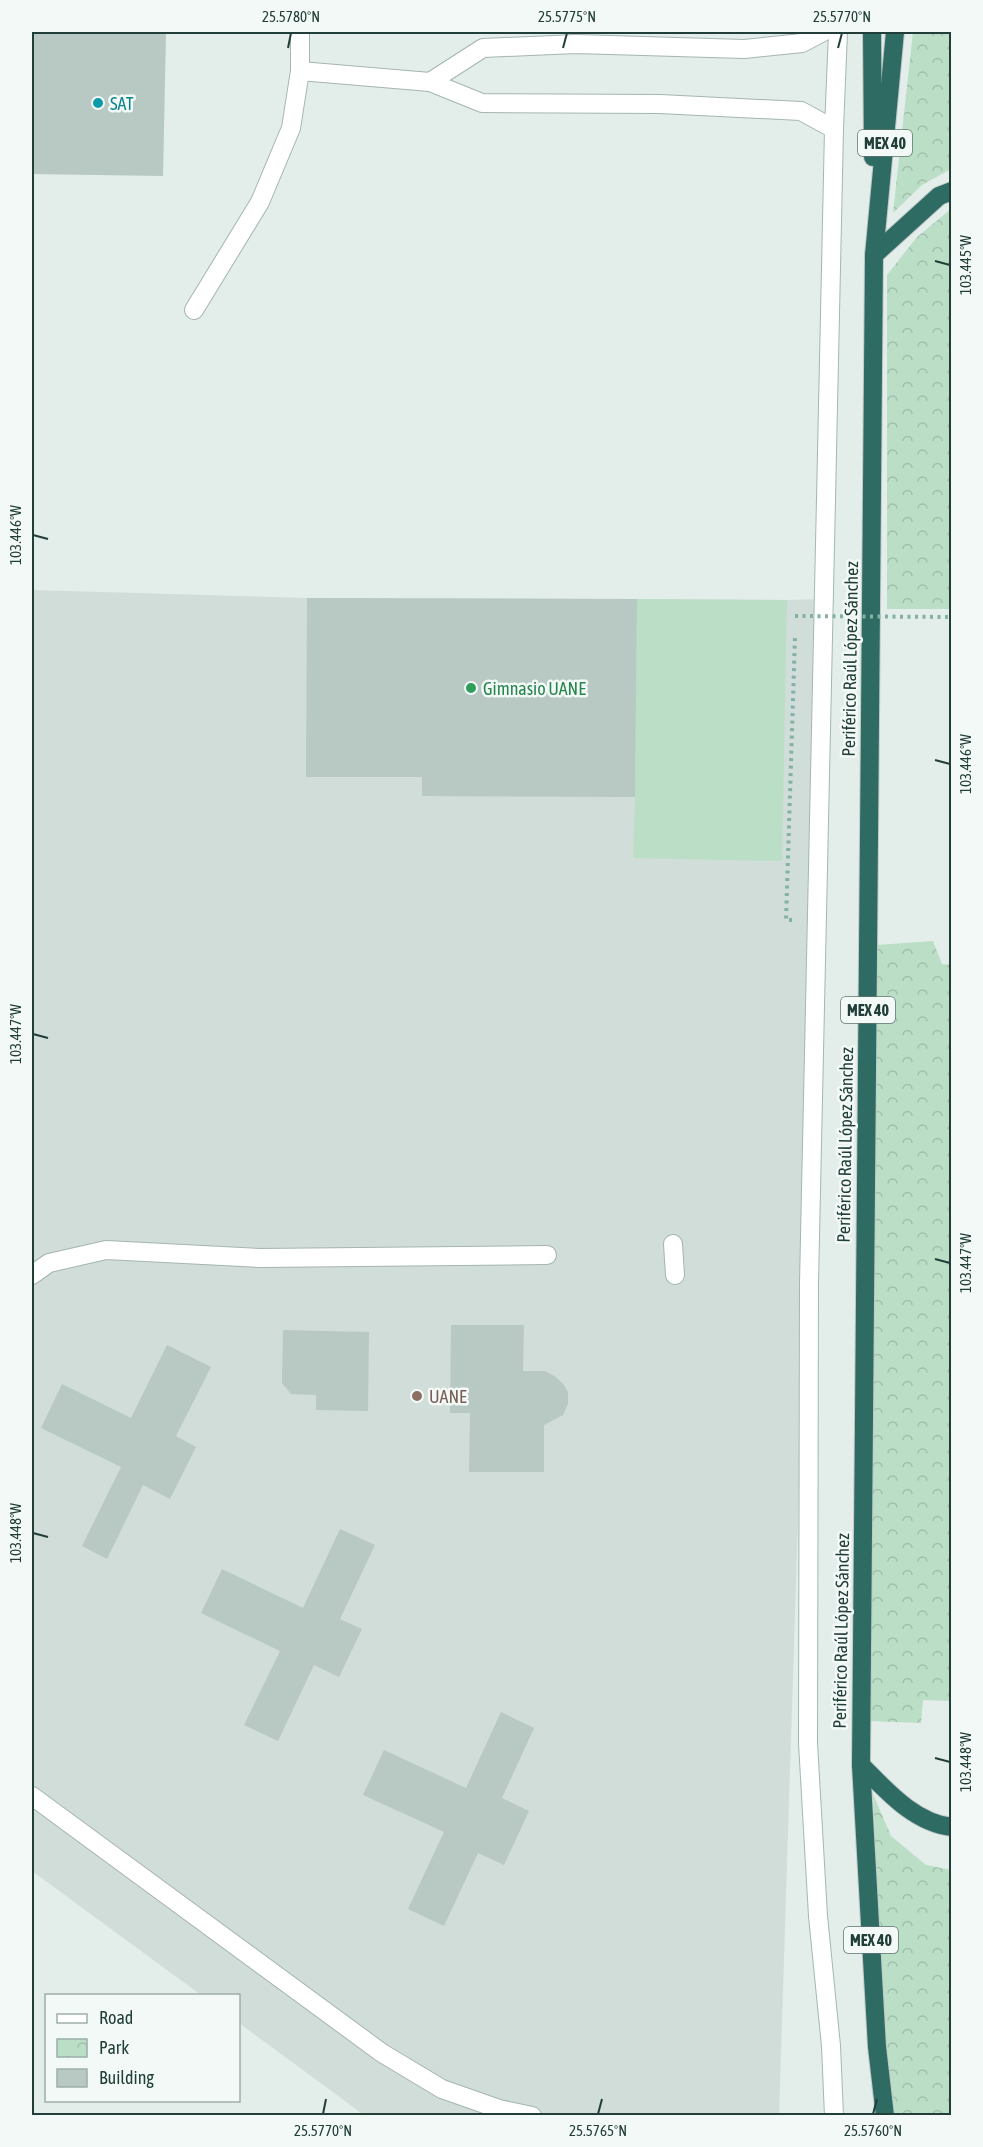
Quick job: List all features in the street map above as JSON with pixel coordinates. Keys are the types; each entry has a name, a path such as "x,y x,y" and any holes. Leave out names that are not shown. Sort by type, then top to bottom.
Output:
{"highway":[{"path":"872,32 874,255"},
{"name":"Periférico Raúl López Sánchez","path":"885,2115 877,2046 861,1765 874,255 895,32"},
{"path":"874,255 939,196 951,191"},
{"path":"861,1765 903,1806 939,1826 951,1827"}],"main road":[{"path":"194,310 260,202 291,128 300,71 300,32"},
{"path":"430,82 483,48 576,44 744,49 802,43 823,32"},
{"path":"834,2115 831,2046 818,1916 808,1743 809,1283 838,32"},
{"path":"300,71 430,82 482,103 672,105 801,111 834,129"},
{"path":"673,1244 675,1275"},
{"path":"32,1275 49,1263 106,1250 260,1258 547,1255"},
{"path":"32,1796 382,2053 442,2089 499,2109 532,2115"}],"path":[{"path":"817,922 786,920 795,616 951,617"}],"shaded area":[{"name":"UANE","path":"32,590 307,598 829,599 779,2115 364,2115 240,2024 240,1994 200,1994 32,1871"}],"green space":[{"path":"913,32 951,32 951,169 922,185 893,213"},
{"path":"951,209 951,609 887,609 887,275 917,237"},
{"path":"637,599 787,600 782,861 633,858"},
{"path":"933,941 942,964 952,965 951,1701 923,1700 921,1723 869,1721 877,945"},
{"path":"873,1794 891,1836 926,1865 951,1870 951,2115 892,2115 884,2049"}],"building":[{"name":"SAT","path":"32,32 166,32 163,176 32,174"},
{"name":"Gimnasio UANE","path":"307,598 637,599 635,797 422,796 422,777 306,777"},
{"path":"451,1325 524,1325 523,1371 545,1371 564,1385 568,1392 568,1404 563,1415 544,1425 544,1472 469,1472 470,1413 450,1413"},
{"path":"283,1330 369,1332 368,1411 316,1410 316,1395 291,1394 282,1383"},
{"path":"167,1345 211,1367 176,1436 196,1447 170,1499 143,1485 107,1559 82,1546 121,1467 41,1428 62,1384 131,1418"},
{"path":"340,1529 375,1545 340,1619 362,1629 339,1677 314,1665 278,1741 244,1725 280,1651 201,1613 222,1569 303,1608"},
{"path":"501,1712 534,1728 502,1798 529,1811 504,1865 478,1853 444,1926 408,1909 444,1832 363,1795 384,1750 466,1788"}],"place":[{"name":"SAT","path":"98,103"},
{"name":"Gimnasio UANE","path":"471,688"},
{"name":"UANE","path":"417,1396"}]}
